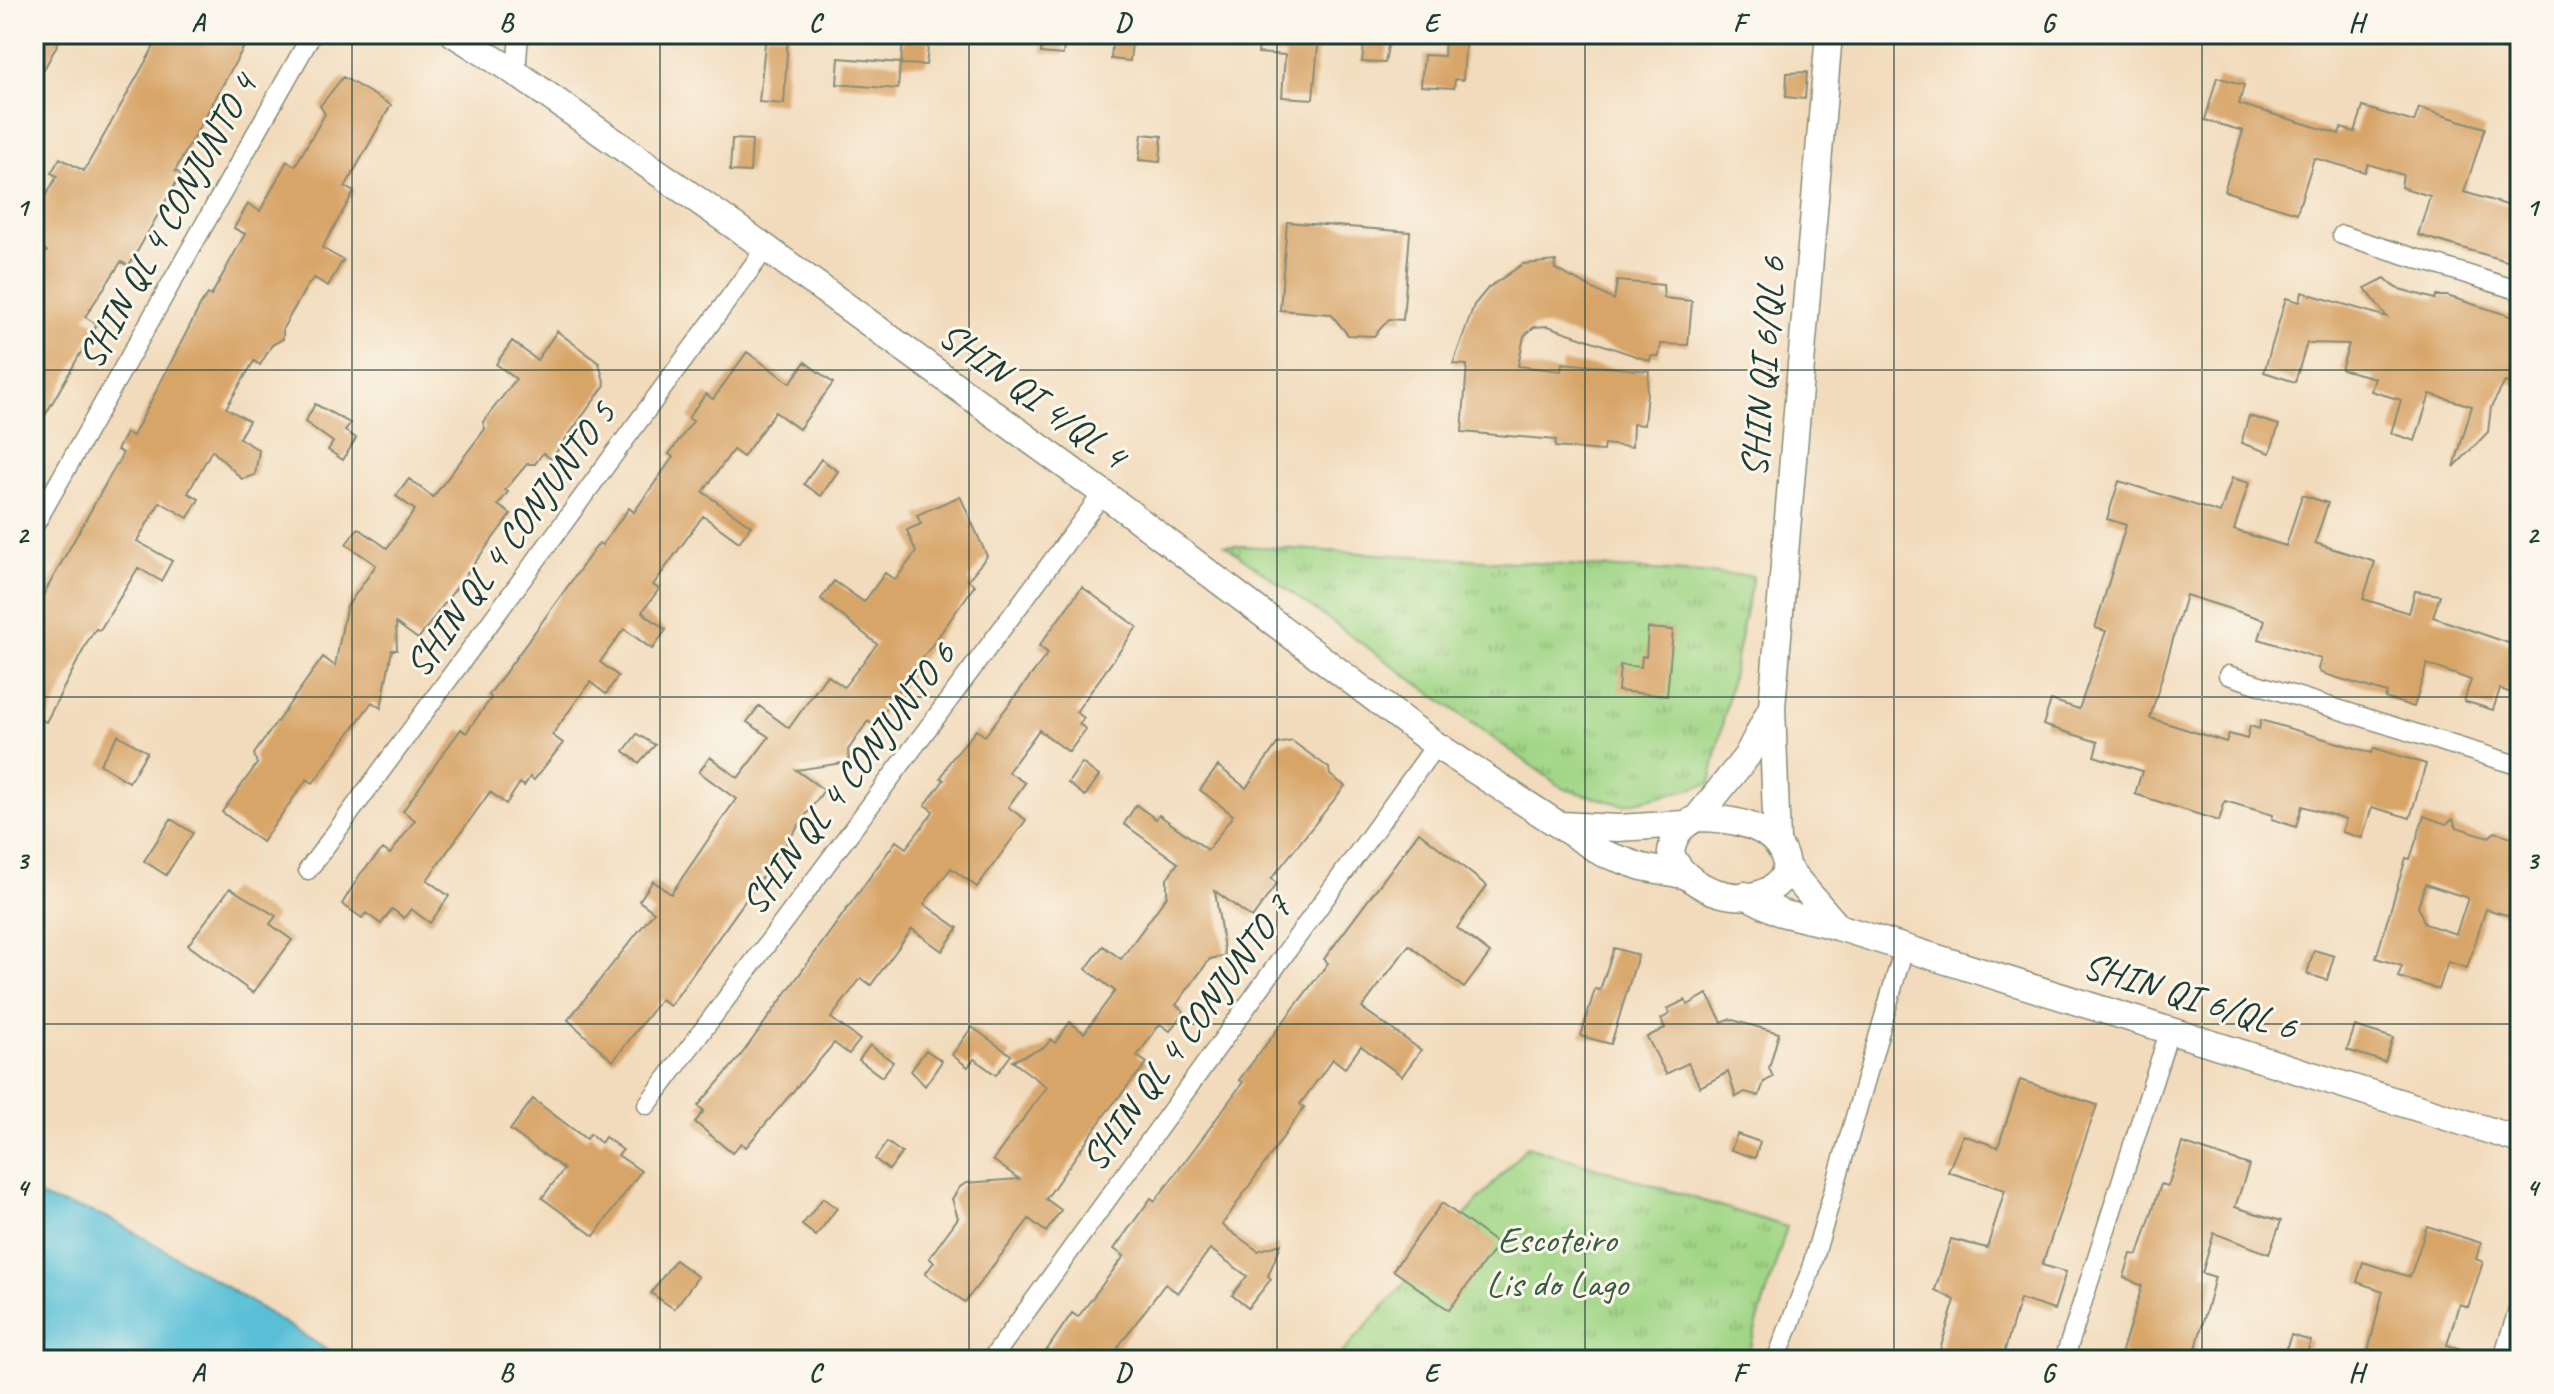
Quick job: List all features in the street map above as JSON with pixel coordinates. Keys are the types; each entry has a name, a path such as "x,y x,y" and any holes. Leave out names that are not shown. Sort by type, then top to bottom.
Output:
{"street":[{"name":"SHIN QL 4 CONJUNTO 4","path":"34,526 312,34"},
{"name":"SHIN QI 4/QL 4","path":"454,34 516,73 766,248 1103,493 1436,745 1620,861 1683,875"},
{"path":"516,73 519,34"},
{"name":"SHIN QI 6/QL 6","path":"1777,842 1772,707 1829,34"},
{"path":"2487,34 2520,44"},
{"path":"2342,235 2520,291"},
{"name":"SHIN QL 4 CONJUNTO 5","path":"308,870 766,248"},
{"name":"SHIN QL 4 CONJUNTO 6","path":"647,1105 1103,493"},
{"path":"2228,675 2520,766"},
{"name":"SHIN QI 6/QL 6","path":"1691,821 1747,756 1772,707"},
{"name":"SHIN QL 4 CONJUNTO 7","path":"991,1360 1436,745"},
{"path":"1561,825 1628,828 1723,818 1744,824 1777,842 1787,868 1838,927"},
{"path":"1691,821 1676,835 1671,853 1683,875 1707,889 1745,895 1774,886 1787,868"},
{"name":"SHIN QI 6/QL 6","path":"1745,895 1781,913 1838,927 2520,1140"},
{"path":"1776,1360 1810,1272 1904,948"},
{"path":"2064,1360 2170,1029"},
{"path":"2502,1360 2520,1304"}],"green space":[{"path":"1225,545 1753,576 1710,784 1623,805 1564,789"},
{"name":"Escoteiro Lis do Lago","path":"1527,1146 1787,1227 1746,1360 1336,1360"}],"water":[{"path":"34,1192 51,1201 108,1218 343,1360 34,1360"}],"building":[{"path":"34,34 63,34 34,88"},
{"path":"161,34 251,34 175,171 181,174 129,266 121,262 85,317 97,324 34,435 34,273 47,251 34,243 34,217 57,176 51,173 60,158 84,171"},
{"path":"766,34 788,35 784,104 759,102"},
{"path":"1043,34 1065,34 1063,55 1041,53"},
{"path":"1113,34 1133,34 1130,61 1111,59"},
{"path":"1260,34 1319,34 1313,99 1282,97 1285,55 1258,53"},
{"path":"1365,34 1390,34 1385,63 1362,62"},
{"path":"1445,34 1466,34 1463,80 1455,79 1454,88 1421,86 1424,55 1444,56"},
{"path":"903,39 929,40 926,65 901,64"},
{"path":"839,58 900,63 898,89 837,84"},
{"path":"1807,72 1805,99 1786,97 1787,73"},
{"path":"343,77 391,105 345,187 354,192 322,248 343,260 328,286 314,278 307,286 283,328 283,339 272,345 260,365 254,361 226,408 249,421 239,438 259,450 255,475 242,479 212,450 188,493 199,499 188,518 160,502 137,541 172,561 161,581 138,568 100,630 96,629 89,639 46,722 34,715 34,624 41,611 36,608 123,453 117,450 126,433 133,436 201,304 208,294 211,296 245,234 234,228 248,204 260,211 287,161 295,166 325,114 320,106"},
{"path":"2217,77 2244,85 2239,104 2339,134 2341,128 2355,132 2363,107 2414,122 2419,108 2485,128 2464,192 2520,209 2520,265 2418,235 2430,196 2401,187 2403,175 2368,164 2365,172 2314,158 2297,213 2224,191 2243,131 2205,120"},
{"path":"1142,134 1162,136 1160,162 1139,160"},
{"path":"732,139 752,140 750,172 730,171"},
{"path":"1287,222 1410,232 1403,320 1389,319 1374,336 1348,335 1331,314 1280,310"},
{"path":"1556,261 1555,269 1614,300 1617,281 1663,285 1664,298 1692,301 1688,345 1661,344 1659,356 1651,356 1650,361 1548,326 1534,327 1524,336 1518,366 1561,371 1562,363 1649,371 1644,425 1633,424 1632,447 1604,444 1603,451 1555,447 1556,440 1462,432 1467,365 1453,364 1474,305 1488,288 1523,264"},
{"path":"2385,278 2396,288 2435,299 2436,296 2447,296 2520,319 2520,386 2505,382 2491,407 2488,432 2454,467 2472,406 2430,394 2415,441 2391,433 2401,400 2371,391 2375,378 2341,369 2349,344 2307,343 2295,382 2264,372 2286,298 2300,302 2302,292 2387,317 2365,288"},
{"path":"557,331 599,363 605,385 551,459 543,453 535,464 527,464 505,490 508,492 498,505 511,514 418,639 396,623 397,650 392,650 381,708 372,702 313,783 307,779 262,842 222,812 257,764 254,754 323,657 335,666 346,608 376,565 346,544 358,528 387,548 415,510 396,496 409,479 433,497 485,429 483,422 516,379 496,364 512,341 537,360"},
{"path":"747,352 790,383 805,362 833,383 799,429 775,412 743,457 733,450 703,492 751,526 739,542 703,516 653,585 659,589 642,612 666,630 652,649 624,629 600,662 618,676 606,694 590,682 552,735 563,743 534,780 530,777 524,786 520,783 506,804 490,792 427,880 449,896 430,923 411,909 404,918 392,909 381,924 366,913 362,918 342,904 361,873 383,849 390,854 415,820 403,811 442,755 461,729 466,733 491,698 489,695 599,543 602,545 629,508 634,512 673,457 669,454 693,421 688,418 706,394 713,399"},
{"path":"315,404 350,423 345,431 356,438 343,460 328,450 333,442 305,422"},
{"path":"2249,416 2279,425 2270,453 2241,443"},
{"path":"821,459 838,471 821,496 804,484"},
{"path":"2232,478 2249,483 2234,530 2286,546 2302,495 2328,503 2315,543 2375,562 2363,599 2409,613 2415,591 2440,595 2433,617 2520,647 2520,696 2500,689 2493,710 2464,701 2471,680 2427,664 2414,707 2385,698 2387,693 2321,673 2318,669 2321,659 2259,639 2265,620 2186,595 2150,718 2226,742 2229,734 2247,739 2250,726 2259,729 2261,720 2372,753 2374,748 2426,764 2410,818 2372,807 2362,838 2342,832 2346,819 2302,806 2296,827 2272,819 2273,815 2225,801 2219,821 2135,794 2142,771 2094,756 2098,742 2043,725 2051,700 2079,709 2106,631 2095,628 2126,525 2107,519 2119,481 2220,513"},
{"path":"960,496 987,556 968,580 975,585 874,726 868,721 848,750 849,762 796,770 824,790 670,1006 661,999 613,1061 568,1020 654,912 639,901 653,881 671,894 736,799 699,772 710,757 738,778 769,737 747,722 759,706 789,728 827,675 844,687 877,644 821,599 834,581 864,602 885,573 895,580 916,552 907,530 921,524 917,515"},
{"path":"1082,587 1137,627 1076,712 1084,718 1079,724 1086,729 1069,752 1039,730 1008,772 1025,783 1008,807 1026,820 977,887 951,868 924,904 958,928 942,951 912,929 871,985 861,978 831,1018 860,1040 849,1054 834,1043 746,1147 741,1143 732,1153 695,1122 704,1111 698,1106 739,1058 896,841 906,848 931,815 933,811 925,805 944,780 941,778 950,761 976,730 985,736 1048,653 1039,646"},
{"path":"1648,628 1673,630 1667,696 1618,691 1620,665 1641,667 1642,656 1646,657"},
{"path":"637,734 655,745 639,763 624,751"},
{"path":"118,735 147,752 129,782 100,764"},
{"path":"1292,741 1329,768 1330,775 1345,786 1271,879 1277,883 1252,918 1215,891 1225,956 1210,959 1176,1005 1184,1011 1170,1031 1160,1024 1137,1056 1147,1063 1108,1110 1046,1199 1061,1210 1046,1232 1029,1219 965,1302 925,1274 934,1262 929,1258 958,1218 952,1199 960,1187 966,1183 1019,1179 993,1160 1047,1087 1012,1061 1045,1047 1051,1039 1055,1043 1070,1022 1084,1033 1115,991 1086,969 1103,946 1121,959 1167,896 1167,878 1178,863 1124,824 1136,805 1156,819 1159,815 1208,850 1233,815 1200,790 1218,766 1246,788 1277,744"},
{"path":"1082,763 1099,776 1085,796 1068,783"},
{"path":"2424,816 2446,824 2453,819 2456,827 2489,837 2495,832 2520,840 2520,914 2510,916 2486,909 2467,968 2448,962 2439,989 2398,977 2402,966 2376,958 2406,858 2410,859","holes":["2425,884 2468,898 2456,934 2425,924 2418,907"]},
{"path":"171,819 193,833 166,875 144,861"},
{"path":"1419,832 1487,886 1457,928 1490,953 1464,988 1409,945 1362,1008 1421,1050 1402,1076 1361,1046 1345,1068 1333,1059 1300,1104 1304,1107 1222,1225 1258,1251 1281,1244 1268,1276 1271,1279 1248,1308 1232,1295 1247,1276 1210,1249 1178,1293 1165,1284 1118,1347 1137,1360 1040,1360 1072,1313 1078,1317 1124,1256 1114,1249 1151,1198 1155,1201 1203,1137 1243,1082 1239,1080 1328,963 1324,959"},
{"path":"230,888 276,916 270,924 292,940 253,993 188,945"},
{"path":"1614,948 1638,955 1611,1044 1581,1036 1595,989 1600,990"},
{"path":"2314,950 2334,956 2327,980 2307,974"},
{"path":"1707,994 1722,1022 1729,1019 1779,1033 1769,1068 1773,1077 1764,1082 1759,1096 1745,1092 1736,1097 1728,1072 1700,1087 1688,1063 1666,1074 1647,1037 1665,1028 1661,1019 1670,1014 1667,1009 1685,1000 1688,1005"},
{"path":"2355,1026 2393,1038 2385,1062 2347,1050"},
{"path":"972,1027 1011,1055 996,1075 974,1059 968,1067 952,1055"},
{"path":"870,1045 893,1062 882,1077 859,1060"},
{"path":"926,1050 942,1061 925,1086 911,1071"},
{"path":"2020,1080 2097,1105 2042,1265 2066,1272 2054,1310 2020,1299 2002,1360 1937,1360 1955,1300 1935,1290 1951,1239 1987,1248 2005,1190 1948,1172 1963,1135 1998,1147"},
{"path":"533,1099 586,1139 590,1134 601,1143 605,1137 623,1150 618,1155 641,1171 594,1236 542,1198 564,1169 510,1130"},
{"path":"1737,1134 1760,1142 1755,1158 1731,1150"},
{"path":"887,1142 902,1153 889,1170 875,1159"},
{"path":"2182,1143 2249,1165 2235,1207 2281,1221 2269,1254 2214,1233 2202,1273 2215,1277 2193,1360 2140,1360 2121,1354 2142,1286 2124,1277 2131,1254 2138,1255 2161,1184 2168,1186"},
{"path":"823,1198 837,1208 816,1236 802,1225"},
{"path":"1442,1203 1498,1244 1449,1310 1393,1270"},
{"path":"2427,1226 2481,1243 2476,1259 2483,1262 2468,1307 2459,1304 2447,1345 2481,1355 2480,1360 2366,1360 2383,1291 2357,1282 2363,1262 2410,1277"},
{"path":"675,1260 698,1277 674,1309 651,1293"},
{"path":"2291,1335 2311,1341 2304,1360 2282,1360"}]}
